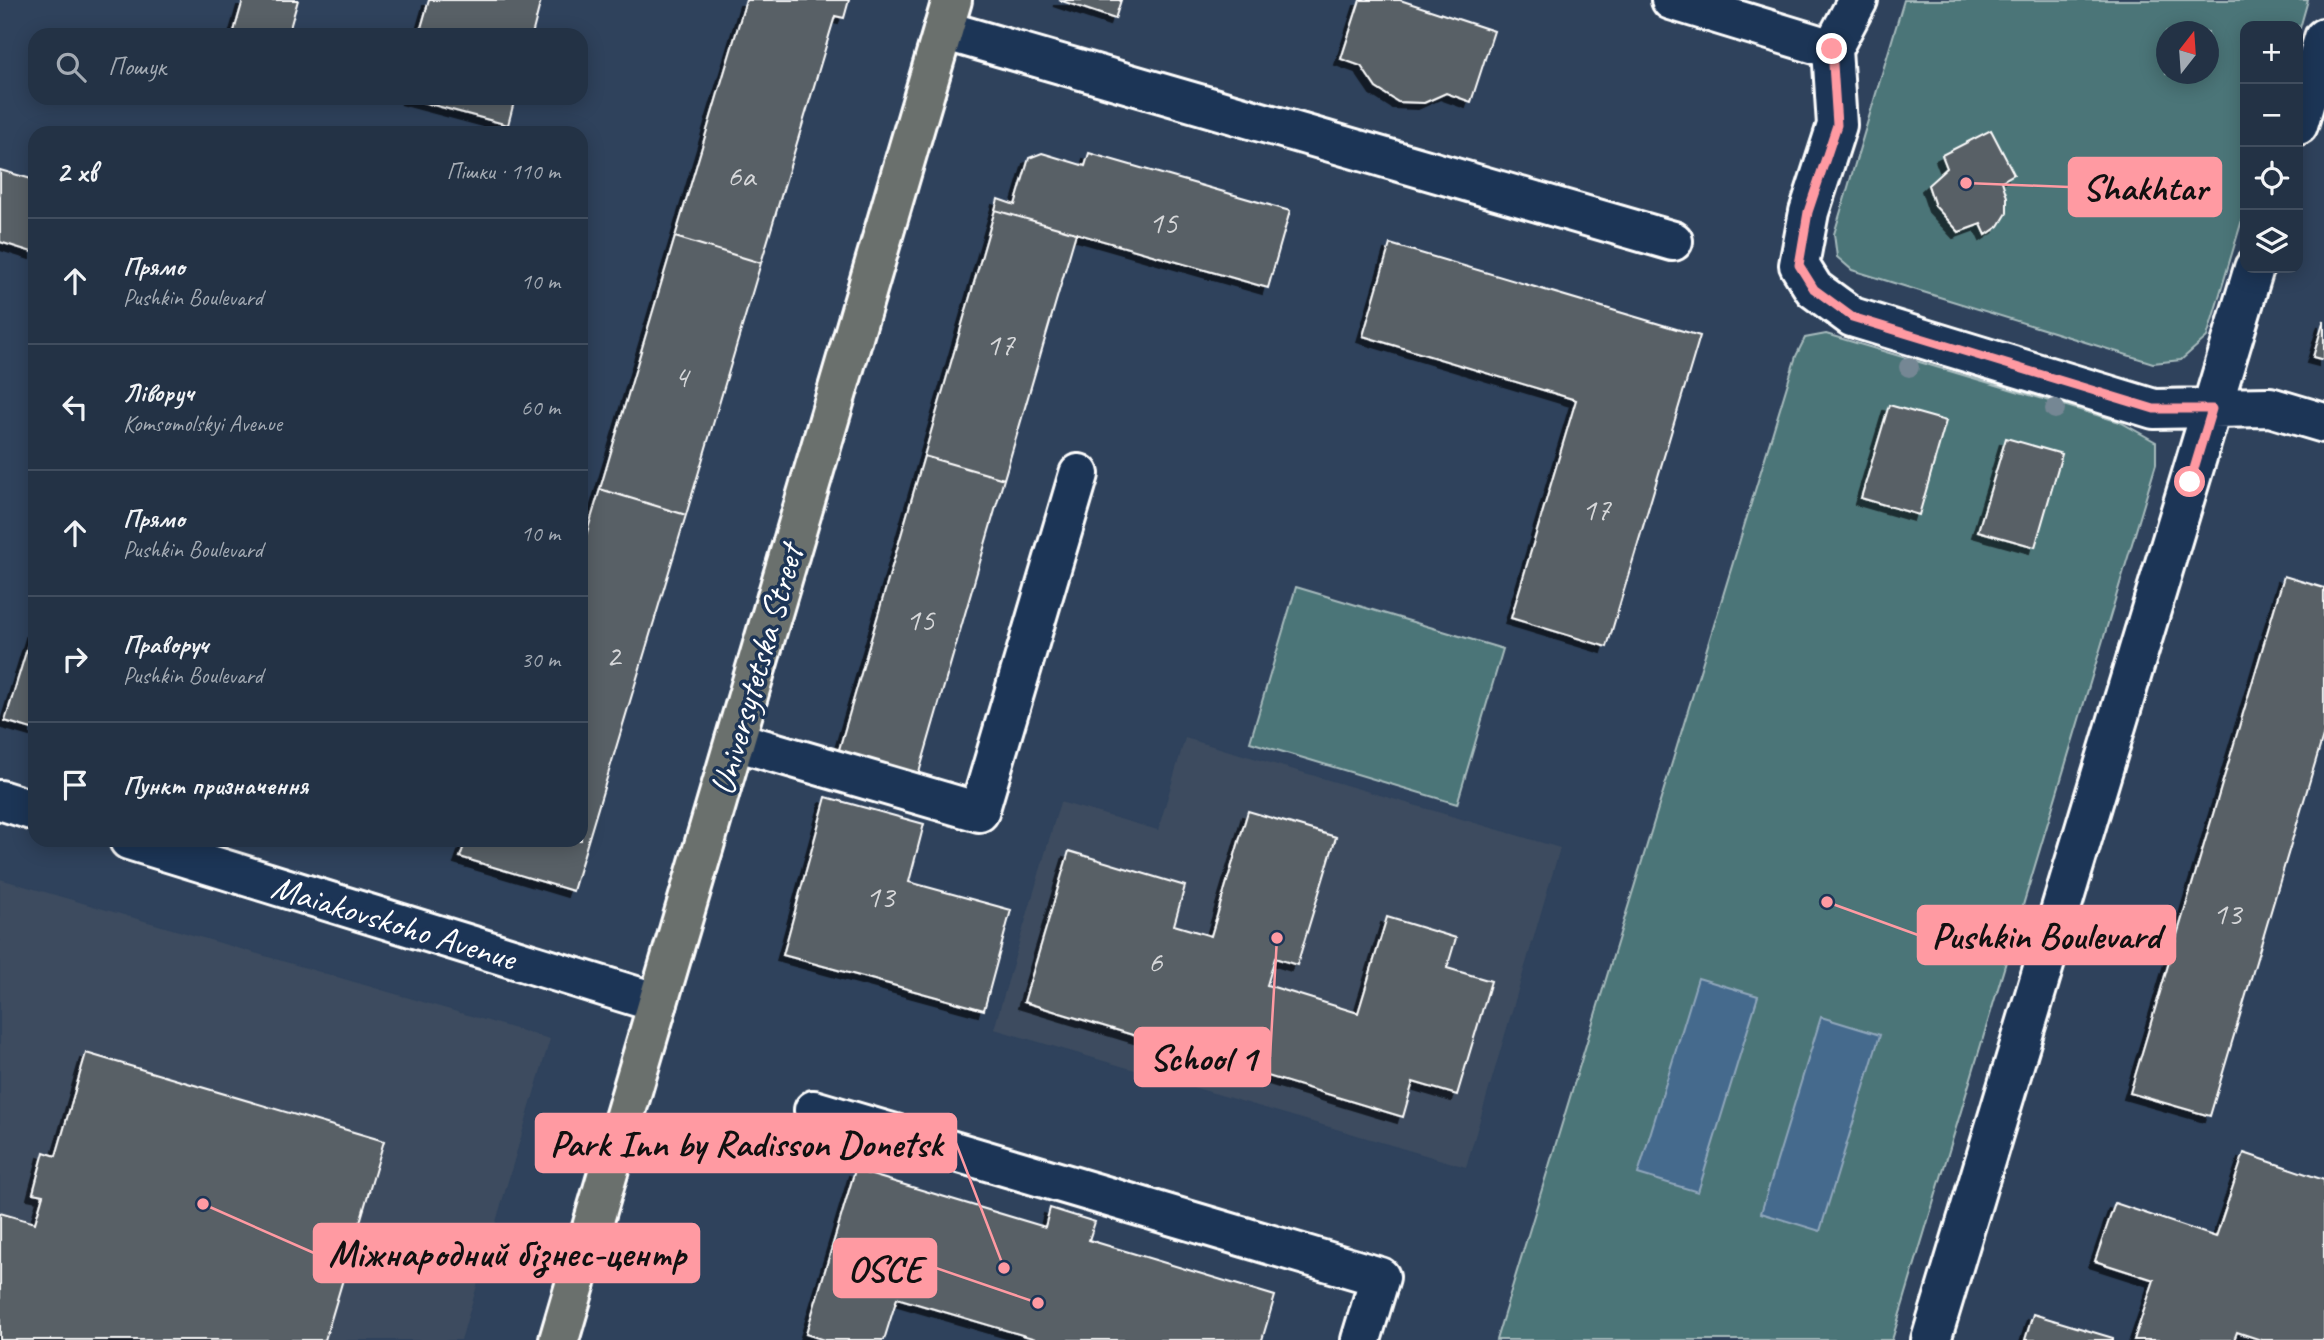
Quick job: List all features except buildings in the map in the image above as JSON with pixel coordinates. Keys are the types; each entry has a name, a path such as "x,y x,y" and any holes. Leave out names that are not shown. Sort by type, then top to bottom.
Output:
{"main road":[{"name":"Universytetska Street","path":"559,1340 948,15"}],"street":[{"path":"1671,0 1832,49"},
{"path":"1858,0 1832,49 1837,125 1808,212 1799,265 1814,289 1852,317 2154,409 2270,407 2324,424"},
{"path":"948,15 1673,241"},
{"path":"2303,108 2324,38"},
{"path":"1931,1340 2253,273"},
{"path":"735,741 979,812 1079,474"},
{"path":"0,800 28,809"},
{"name":"Maiakovskoho Avenue","path":"153,847 658,1003"},
{"path":"814,1110 1380,1278 1362,1340"}],"shaded area":[{"path":"1185,738 1560,848 1466,1167 994,1029 1060,802 1158,830"},
{"path":"0,879 550,1039 461,1340 0,1340"}],"green space":[{"path":"1904,0 2308,0 2302,21 2240,21 2240,227 2207,337 2181,360 2153,363 1852,270 1837,257 1834,234"},
{"path":"1826,334 2120,422 2156,442 2156,464 1892,1340 1496,1340 1796,356 1805,338"},
{"path":"1296,587 1503,649 1457,804 1250,742"}],"water":[{"path":"1698,978 1758,996 1698,1192 1638,1174"},
{"path":"1821,1017 1880,1035 1820,1231 1761,1213"}],"place":[{"name":"Shakhtar","path":"1966,183"},
{"name":"Pushkin Boulevard","path":"1827,902"},
{"name":"School 1","path":"1277,938"},
{"name":"Міжнародний бізнес-центр","path":"203,1204"},
{"name":"Park Inn by Radisson Donetsk","path":"1004,1268"},
{"name":"OSCE","path":"1038,1303"}],"route":[{"path":"1832,49 1837,125 1808,212 1799,265 1814,289 1852,317 2154,409 2212,409 2190,482"}]}
